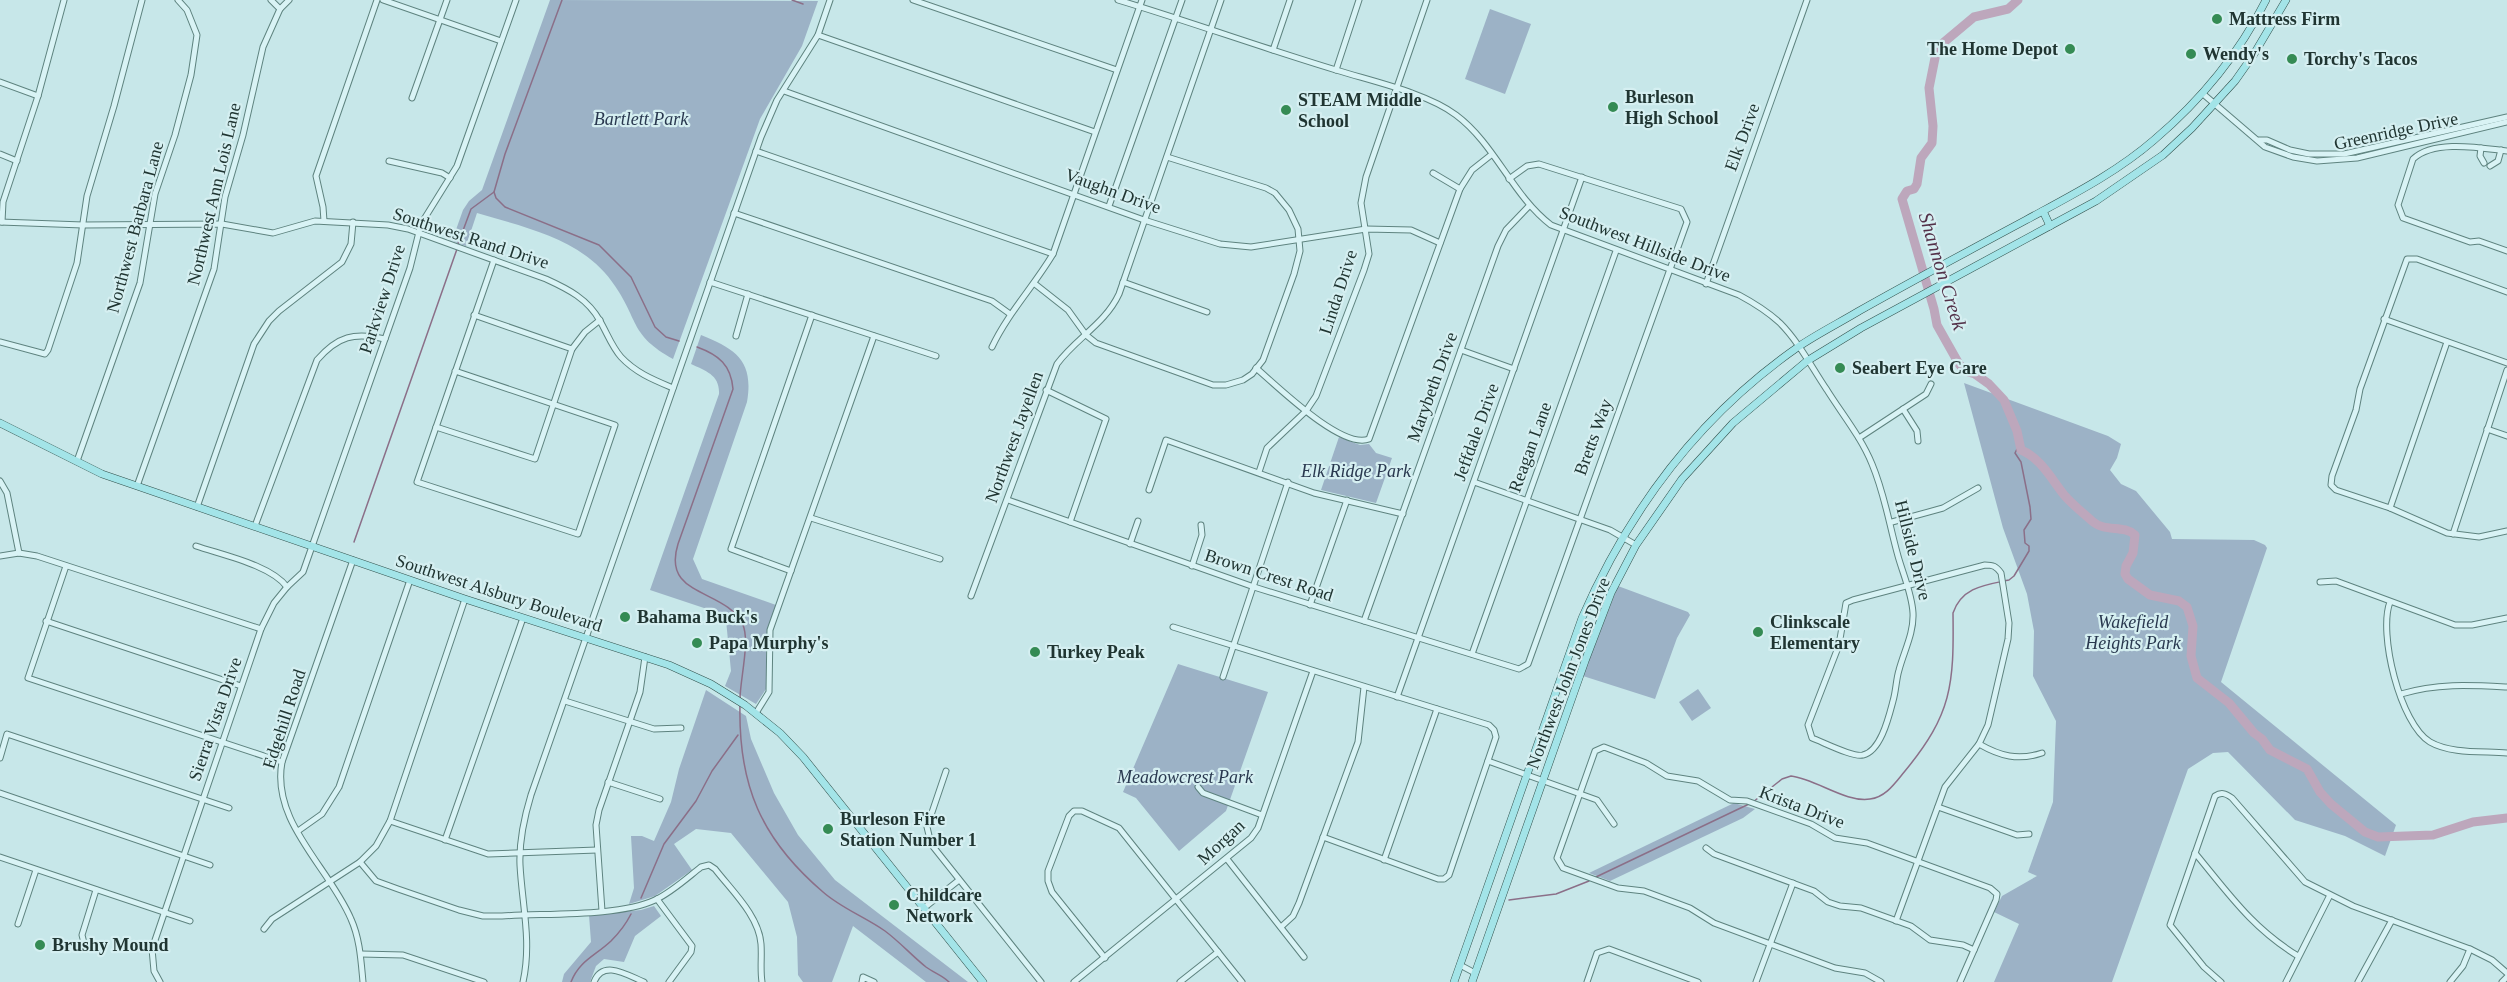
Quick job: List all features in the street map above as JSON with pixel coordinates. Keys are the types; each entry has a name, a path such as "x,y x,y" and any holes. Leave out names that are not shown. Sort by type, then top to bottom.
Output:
{"main road":[{"name":"Northwest John Jones Drive","path":"1454,982 1582,618 1623,536 1650,493 1689,444 1729,403 1798,346 2122,165 2154,140 2202,93 2242,42 2266,0"},
{"name":"Northwest John Jones Drive","path":"1472,982 1607,603 1636,545 1664,503 1700,458 1763,396 1807,361 2130,180 2163,155 2215,105 2254,54 2286,0"},
{"path":"2043,211 2050,226"},
{"name":"Southwest Alsbury Boulevard","path":"0,423 102,474 465,599 669,664 729,695 780,733 803,757 983,982"}],"street":[{"path":"1,222 3,202 38,96 64,0"},
{"path":"0,342 45,354 48,350 77,263 87,195 114,106 142,0"},
{"name":"Northwest Barbara Lane","path":"77,461 140,283 155,194 175,135 196,49 193,21 178,0"},
{"path":"271,0 279,9 289,0"},
{"path":"324,221 315,176 376,0"},
{"path":"383,0 501,41"},
{"path":"412,98 447,0"},
{"name":"Parkview Drive","path":"313,546 411,268 426,215 450,178 462,154 516,0"},
{"path":"523,982 527,951 520,854 525,816 756,151 777,100 818,35 830,0"},
{"path":"913,0 1117,70"},
{"name":"Southwest Hillside Drive","path":"1118,0 1141,3 1210,31 1428,100 1456,115 1469,127 1529,206 1551,225 1739,295 1760,306 1781,324 1807,361"},
{"path":"1109,206 1182,0"},
{"name":"Northwest Jayellen","path":"971,596 1057,364 1066,352 1106,316 1123,282 1221,0"},
{"path":"1273,50 1290,0"},
{"path":"1336,70 1359,0"},
{"name":"Linda Drive","path":"1259,472 1267,448 1306,411 1323,382 1364,270 1369,254 1361,204 1366,177 1428,0"},
{"name":"Elk Drive","path":"1706,284 1807,0"},
{"path":"992,347 1010,314 1035,284 1053,254 1141,3"},
{"name":"Northwest Ann Lois Lane","path":"137,486 214,269 225,196 243,135 263,47 279,9"},
{"path":"818,35 1095,132"},
{"path":"0,82 38,96"},
{"name":"Vaughn Drive","path":"784,91 1074,193 1144,220 1221,244 1251,247 1366,229 1411,231 1440,243"},
{"name":"Greenridge Drive","path":"2202,93 2240,128 2259,140 2265,147 2293,157 2337,161 2507,122"},
{"name":"Greenridge Drive","path":"2259,140 2267,140 2301,152 2334,155 2362,152 2507,117"},
{"path":"2481,148 2480,156 2487,164 2498,161 2504,151 2481,148 2454,145 2415,156 2398,209 2403,218 2470,242 2479,241 2507,251"},
{"path":"756,151 1053,254"},
{"path":"0,154 17,161"},
{"path":"1257,368 1331,430 1366,441 1370,437 1460,189 1472,170 1491,155"},
{"path":"1035,284 1068,310 1086,335 1096,344 1112,351 1213,385 1226,385 1243,380 1257,368 1263,360 1294,274 1300,251 1298,229 1289,210 1275,193 1266,188 1167,157"},
{"path":"389,161 442,173 450,178"},
{"path":"1509,179 1533,164 1582,177"},
{"path":"1433,173 1460,189"},
{"name":"Bretts Way","path":"1524,668 1528,664 1687,222 1682,209 1582,177"},
{"name":"Jeffdale Drive","path":"1397,697 1582,177"},
{"name":"Marybeth Drive","path":"1364,621 1498,246 1506,230 1529,206"},
{"path":"734,213 992,301 1010,314"},
{"name":"Southwest Rand Drive","path":"1,222 83,225 222,224 273,233 307,223 324,221 397,226 567,288 582,299 600,320 620,356 634,369 673,388"},
{"path":"197,507 254,344 269,321 279,311 323,280 342,262 351,244 353,222"},
{"name":"Reagan Lane","path":"1472,654 1617,250"},
{"path":"2507,292 2417,259 2407,259 2360,389 2356,410 2332,476 2331,485 2336,490 2390,508 2453,534 2479,537 2507,531"},
{"path":"455,371 615,425 578,534 417,483 455,371 474,315 494,260"},
{"path":"710,282 936,356"},
{"path":"1123,282 1207,312"},
{"path":"736,336 748,294"},
{"path":"474,315 572,349"},
{"path":"791,571 731,549 812,315"},
{"path":"2384,319 2507,363"},
{"path":"436,427 535,459 572,349 585,332 600,320"},
{"path":"255,526 316,360 334,344 352,335 368,335 385,339"},
{"path":"756,713 769,692 770,630 874,336"},
{"path":"2390,508 2447,342"},
{"path":"1461,350 1514,369"},
{"name":"Hillside Drive","path":"1807,361 1859,438 1873,464 1892,522 1913,611 1912,627 1881,738 1863,756 1857,756 1812,738 1808,725 1839,645 1846,603 1906,585"},
{"path":"2453,534 2507,370"},
{"path":"1859,438 1926,394 1931,384"},
{"path":"1046,390 1106,419 1070,522"},
{"path":"1903,409 1917,431 1918,441"},
{"path":"2487,429 2507,436"},
{"path":"1149,489 1166,440 1314,493 1403,514"},
{"path":"0,481 7,493 19,553"},
{"path":"1223,677 1288,482"},
{"path":"1474,482 1623,536 1636,545"},
{"path":"1892,522 1943,508 1978,488"},
{"name":"Brown Crest Road","path":"1008,500 1254,587 1519,669 1524,668"},
{"path":"1310,605 1347,500"},
{"path":"811,518 940,559"},
{"path":"1130,544 1138,521"},
{"path":"1192,566 1202,535 1201,525"},
{"path":"196,546 266,570 278,576 287,587"},
{"name":"Sierra Vista Drive","path":"160,982 154,971 152,953 261,629 267,615 287,587 303,572 313,546"},
{"path":"0,556 19,553 37,556 261,629"},
{"name":"Edgehill Road","path":"353,560 282,762 281,793 298,831 351,918 360,954 363,982"},
{"path":"1896,921 1949,780 1979,744 1988,725 2008,639 2009,623 2001,573 1994,565 1985,565 1906,585"},
{"path":"66,566 28,678 282,762"},
{"path":"298,831 322,813 339,786 410,580"},
{"path":"2320,582 2336,581 2455,625 2472,625 2507,618"},
{"path":"264,929 272,919 360,862 376,846 390,821 465,599"},
{"path":"2390,602 2385,624 2392,675 2412,723 2428,741 2447,748 2507,753"},
{"path":"445,840 523,618"},
{"path":"46,621 241,686"},
{"path":"1173,627 1489,725 1494,730 1496,737 1449,875 1444,879 1438,879 1323,837"},
{"path":"602,910 597,850 598,817 640,692 645,657"},
{"name":"Morgan","path":"1074,982 1251,838 1262,815 1313,671"},
{"path":"2401,694 2426,687 2450,684 2507,687"},
{"path":"1281,927 1293,916 1299,903 1358,741 1364,687"},
{"path":"565,701 654,729 681,728"},
{"path":"1384,860 1437,709"},
{"path":"0,758 7,734 229,808"},
{"path":"1979,744 1996,754 2012,758 2030,758 2043,753"},
{"name":"Krista Drive","path":"1580,792 1594,751 1604,747 1634,758 1667,776 1698,781 1730,800 1747,801 1811,824 1834,837 1857,840 1990,888 1997,894 1974,950"},
{"path":"1488,760 1597,800 1614,824"},
{"path":"946,771 927,826 931,844 1041,982"},
{"path":"608,782 660,799"},
{"path":"1198,787 1203,794 1262,815"},
{"path":"1580,792 1557,858 1559,864 1618,888 1644,891 1690,908 1714,923 1835,968 1865,973 1881,982"},
{"path":"0,793 210,865"},
{"path":"2221,982 2204,967 2170,925 2215,796 2220,793 2232,798 2306,882 2330,895 2470,949 2492,960 2507,975 2502,982"},
{"path":"1938,807 2017,835 2029,834"},
{"path":"1105,958 1052,892 1048,881 1052,860 1069,816 1074,811 1082,811 1119,828 1242,982"},
{"path":"390,821 489,854 597,850"},
{"path":"1706,848 1714,854 1814,891 1828,902 1861,908 1911,927 1930,940 1963,945 1974,950 1960,982"},
{"path":"2196,854 2255,925 2274,941 2298,956"},
{"path":"0,857 190,921"},
{"path":"1227,859 1304,957"},
{"path":"360,862 376,881 483,916 620,910 657,899 701,867 709,865 715,869 751,915 758,929 761,944 762,982"},
{"path":"18,924 36,870"},
{"path":"924,908 959,880"},
{"path":"1756,982 1793,883"},
{"path":"85,947 82,935 96,890"},
{"path":"2286,982 2330,895"},
{"path":"657,899 692,946 691,952 669,982"},
{"path":"2358,982 2392,920"},
{"path":"1587,982 1597,953 1609,949 1698,982"},
{"path":"2450,982 2463,966 2470,949"},
{"path":"1180,982 1218,952"},
{"path":"360,954 403,955 484,982"},
{"path":"1460,965 1475,972"},
{"path":"594,982 602,970 609,969 644,982"},
{"path":"863,979 874,982"}],"green space":[{"name":"Bartlett Park","path":"550,0 818,1 802,46 760,119 673,359 642,335 623,298 602,270 571,246 534,230 477,213 466,246 452,241 463,210 469,201 482,190"},
{"path":"1490,9 1531,24 1505,94 1465,79"},
{"path":"701,335 724,346 740,358 748,376 748,388 747,402 693,559 702,579 776,605 766,637 766,689 756,704 725,686 731,671 726,620 704,608 650,590 719,394 715,378 691,364"},
{"name":"Wakefield Heights Park","path":"1964,383 2108,436 2121,444 2110,470 2121,484 2136,491 2170,532 2172,539 2254,540 2265,545 2267,548 2221,682 2396,825 2385,856 2345,836 2295,820 2228,752 2213,753 2188,769 2112,982 1994,982 2019,924 1994,912 2002,896 2037,876 2028,872 2053,802 2056,721 2033,676 2034,631 2027,594 2003,528"},
{"name":"Elk Ridge Park","path":"1339,437 1360,445 1369,444 1376,453 1392,458 1376,503 1321,490"},
{"path":"1618,586 1688,612 1690,615 1677,638 1655,699 1583,676"},
{"name":"Meadowcrest Park","path":"1178,664 1268,692 1226,811 1179,851 1136,798 1123,792"},
{"path":"1698,689 1711,708 1692,721 1679,702"},
{"path":"706,690 746,716 751,739 774,793 798,835 835,880 968,982 926,982 853,926 832,982 803,982 798,975 797,937 788,902 731,833 696,829 674,844 692,870 655,896 629,904 634,888 631,836 642,836 654,841 671,802 679,769"},
{"path":"1734,803 1755,809 1743,818 1610,881 1589,873"},
{"path":"654,906 661,916 635,936 624,962 604,959 596,966 590,982 562,982 564,974 591,942 589,915 641,910"}],"waterway":[{"path":"562,0 505,154 494,192 496,198 505,207 599,245 631,277 655,327 666,337 679,341"},
{"path":"792,0 803,4"},
{"name":"Shannon Creek","path":"2018,0 2008,9 1974,17 1937,48 1929,88 1933,126 1932,143 1921,158 1917,184 1914,189 1907,191 1902,199 1937,325 1959,364 1965,371 1975,374 1989,384 2004,400 2017,431 2021,450 2034,458 2046,470 2071,503 2097,525 2125,530 2135,535 2133,553 2126,566 2125,574 2128,579 2150,595 2179,601 2187,607 2193,626 2191,656 2197,678 2229,703 2270,750 2307,769 2320,792 2331,804 2365,832 2378,837 2433,835 2473,822 2507,818"},
{"path":"458,244 471,209 494,192"},
{"path":"354,542 457,249"},
{"path":"697,347 718,357 727,367 733,389 678,544 675,561 679,574 687,584 723,604 735,613 743,625 745,651 740,699"},
{"path":"1753,802 1782,779 1791,776 1811,781 1851,798 1876,798 1894,785 1921,751 1941,715 1947,698 1953,660 1953,613 1957,604 1968,592 2009,580 2014,576 2029,551 2029,546 2025,543 2024,530 2031,519 2030,507 2021,462 2015,453 2019,445"},
{"path":"740,704 740,733 749,785 757,808 769,831 784,852 830,898 885,931 926,967 949,982"},
{"path":"641,898 664,844 696,801 712,771 738,735"},
{"path":"1596,877 1749,804"},
{"path":"1509,900 1556,894 1589,881"},
{"path":"571,982 578,969 614,938 631,914"}],"place":[{"name":"Mattress Firm","path":"2217,19"},
{"name":"The Home Depot","path":"2070,49"},
{"name":"Wendy's","path":"2191,54"},
{"name":"Torchy's Tacos","path":"2292,59"},
{"name":"Burleson High School","path":"1613,107"},
{"name":"STEAM Middle School","path":"1286,110"},
{"name":"Seabert Eye Care","path":"1840,368"},
{"name":"Bahama Buck's","path":"625,617"},
{"name":"Clinkscale Elementary","path":"1758,632"},
{"name":"Papa Murphy's","path":"697,643"},
{"name":"Turkey Peak","path":"1035,652"},
{"name":"Burleson Fire Station Number 1","path":"828,829"},
{"name":"Childcare Network","path":"894,905"},
{"name":"Brushy Mound","path":"40,945"}]}
